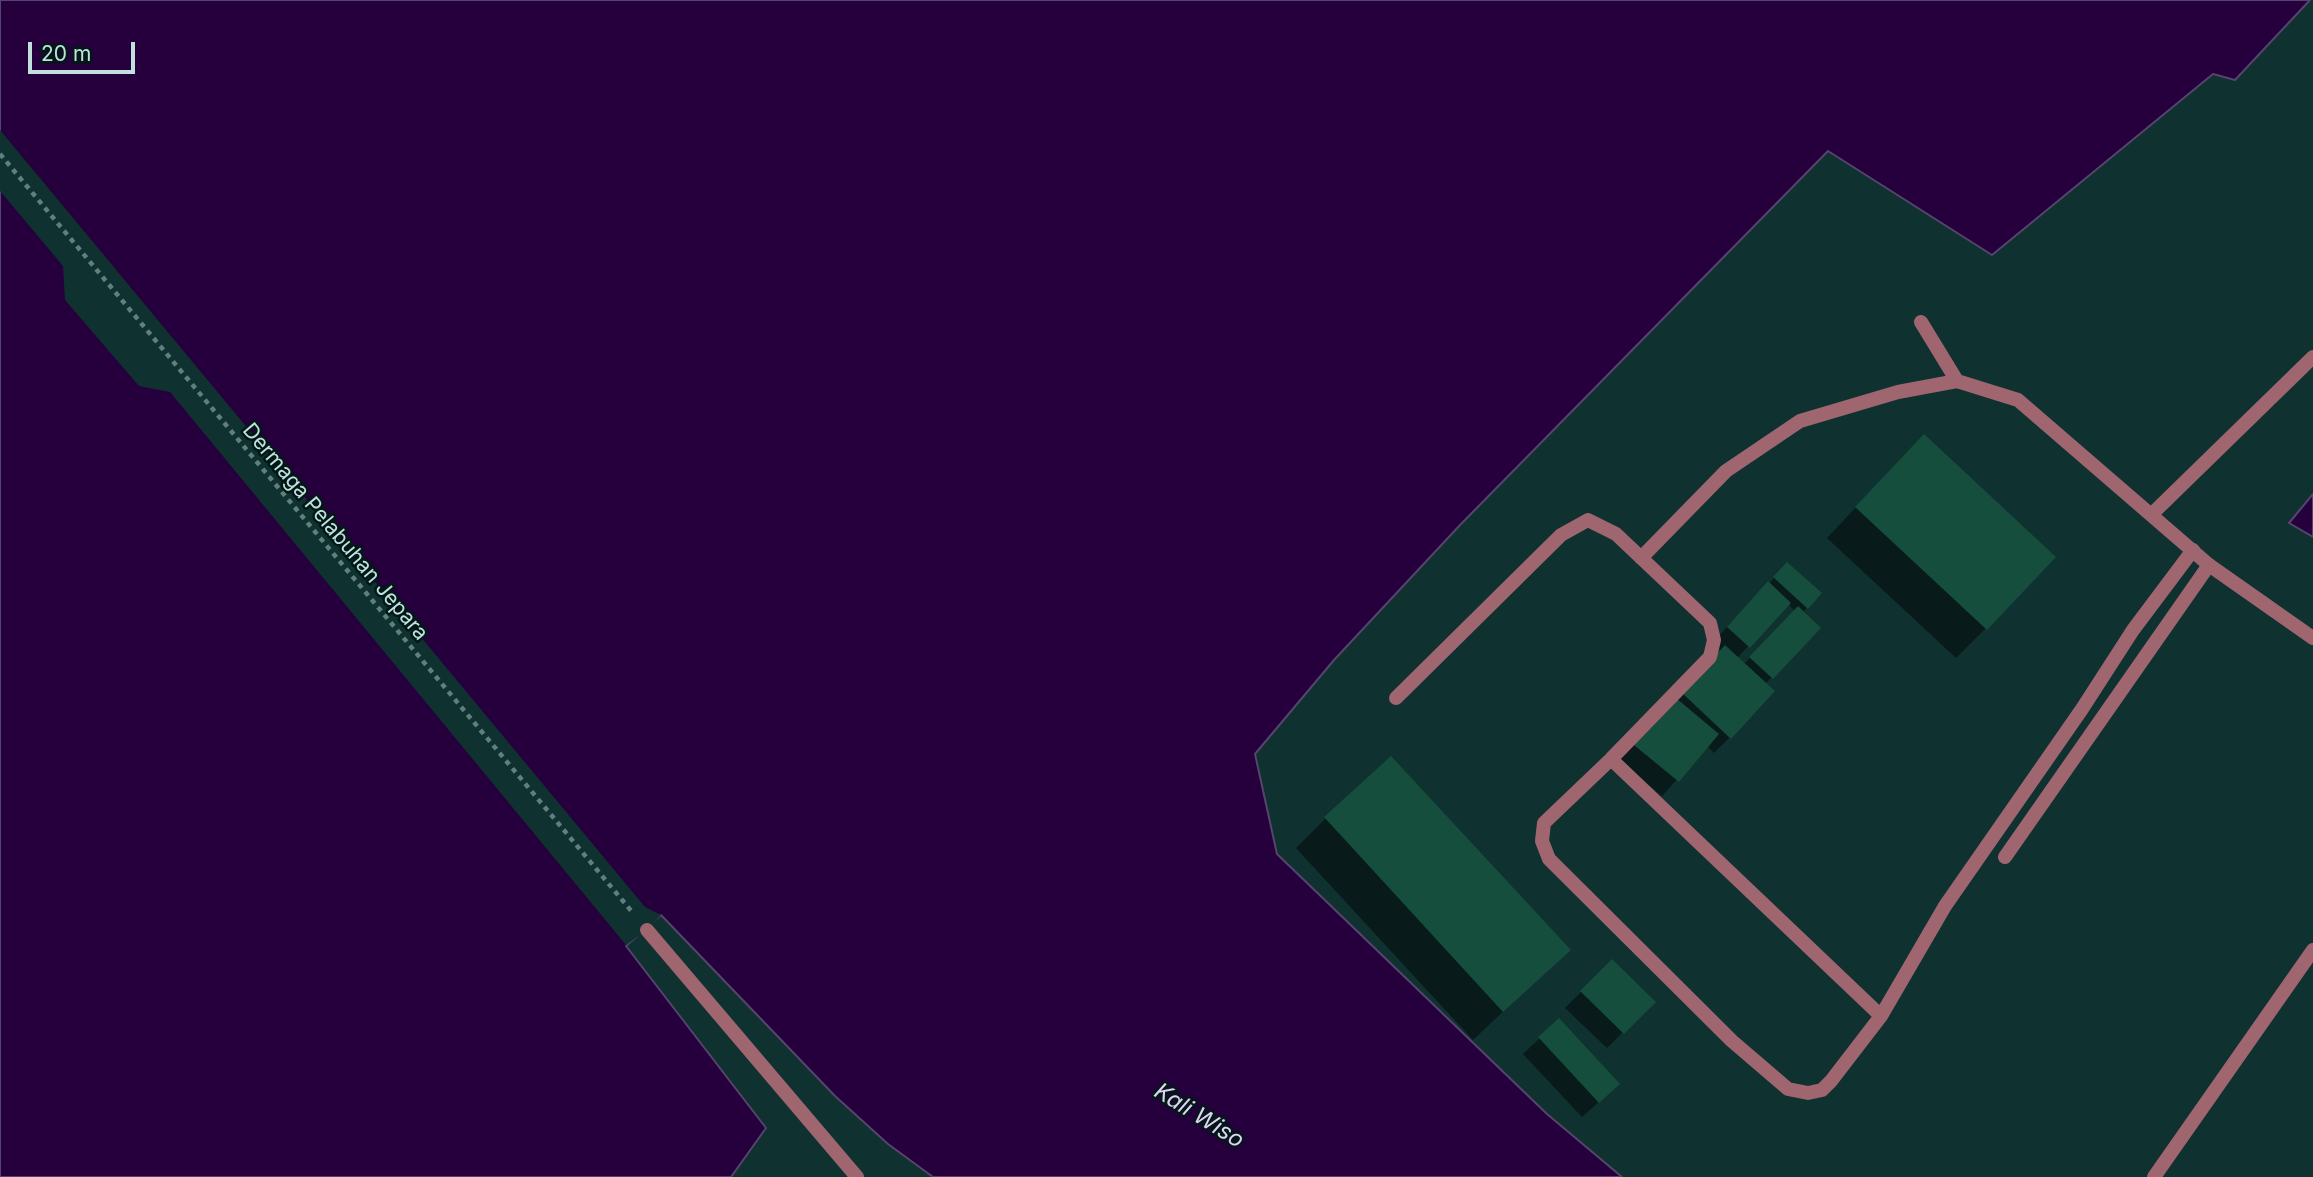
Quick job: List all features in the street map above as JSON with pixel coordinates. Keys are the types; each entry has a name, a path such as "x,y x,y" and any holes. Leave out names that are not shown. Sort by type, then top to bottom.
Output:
{"street":[{"path":"1921,322 1957,381"},
{"path":"2152,514 2313,357"},
{"path":"1641,558 1726,471 1800,421 1898,392 1957,381 2018,400 2208,565 2313,638"},
{"path":"1396,698 1561,535 1588,520 1616,534 1710,623 1714,640 1710,657 1611,759 1544,823 1542,841 1549,859 1732,1041 1788,1089 1808,1093 1822,1090 1831,1081 1881,1016 1945,906 2133,631 2193,551"},
{"path":"2005,857 2208,565"},
{"path":"1611,759 1881,1016"},
{"path":"647,930 857,1177"},
{"path":"2154,1177 2313,950"}],"path":[{"name":"Dermaga Pelabuhan Jepara","path":"0,154 647,930"}],"water":[{"name":"Kali Wiso","path":"0,0 2310,0 2235,80 2213,74 1992,255 1828,151 1461,524 1334,660 1255,754 1277,854 1547,1114 1622,1177 933,1177 888,1144 835,1096 661,915 626,946 766,1128 731,1177 0,1177"},
{"path":"2313,494 2313,537 2289,523"}],"pier":[{"path":"0,130 645,907 661,915 647,930 626,945 170,392 139,386 65,300 63,266 0,191"}],"building":[{"path":"1924,434 2056,557 1987,630 1855,507"},
{"path":"1787,562 1822,593 1808,609 1773,577"},
{"path":"1768,581 1791,603 1750,648 1727,627"},
{"path":"1798,606 1821,628 1773,679 1749,657"},
{"path":"1725,645 1775,691 1731,739 1681,692"},
{"path":"1670,693 1719,734 1679,782 1629,741"},
{"path":"1391,756 1571,950 1503,1012 1324,817"},
{"path":"1612,959 1656,1002 1624,1034 1580,991"},
{"path":"1559,1018 1620,1084 1599,1103 1538,1037"}]}
